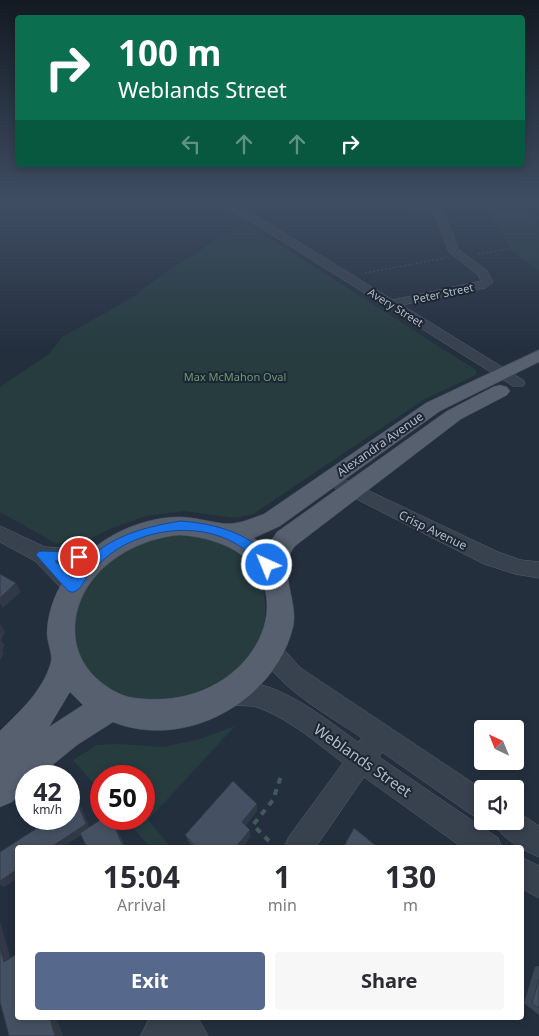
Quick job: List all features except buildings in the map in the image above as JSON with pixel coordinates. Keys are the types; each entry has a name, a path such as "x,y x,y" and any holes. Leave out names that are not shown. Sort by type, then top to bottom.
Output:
{"main road":[{"name":"Alexandra Avenue","path":"223,533 246,531 260,527 341,484 454,415 539,355"},
{"name":"Alexandra Avenue","path":"509,377 539,372"},
{"name":"Alexandra Avenue","path":"274,579 278,549 341,484"},
{"path":"197,526 223,533 244,543 267,565 274,579 280,601 279,625 270,650 248,679 230,694 207,705 183,712 158,715 134,713 112,706 84,688 66,662 61,643 60,624 65,605 73,587 84,571 97,558 128,538 162,527 197,526"},
{"path":"0,754 32,722 46,704 55,691 66,662"},
{"path":"0,790 67,731 112,706"}],"street":[{"name":"Avery Street","path":"306,251 509,377"},
{"name":"Peter Street","path":"390,304 481,285 487,282 483,273 454,251"},
{"name":"Crisp Avenue","path":"341,484 491,558 511,566 539,570"},
{"path":"0,534 42,555 73,587"},
{"path":"42,555 97,558"},
{"path":"270,650 280,664 294,678 474,800"},
{"name":"Weblands Street","path":"230,694 262,696 287,708 484,845"},
{"path":"300,845 380,735"},
{"path":"520,830 539,843"},
{"path":"524,873 539,883"},
{"path":"158,1036 169,1020"},
{"path":"179,1020 191,1036"}],"path":[{"path":"357,274 495,251"},
{"path":"269,841 253,825 273,800 281,776"}],"green space":[{"name":"Max McMahon Oval","path":"198,251 290,251 476,370 476,375 425,399 253,514 235,518 184,511 146,516 112,528 81,543 55,543 0,512 0,387 49,354 62,337 130,299 163,274"},
{"path":"513,251 539,251 539,272"},
{"path":"187,534 225,545 244,558 251,567 261,585 265,603 264,621 260,637 251,653 227,679 196,697 171,700 120,699 74,659 72,605 106,559 159,536"},
{"path":"235,726 155,812 155,765 90,765 90,779 80,768 80,765 77,765 73,760 97,745 118,744 163,747 200,739"},
{"path":"155,828 169,845 148,845 135,830 155,830"}],"route":[{"path":"79,557 42,555 73,587 84,571 97,558 128,538 162,527 197,526 214,529 244,543 267,565"}]}
